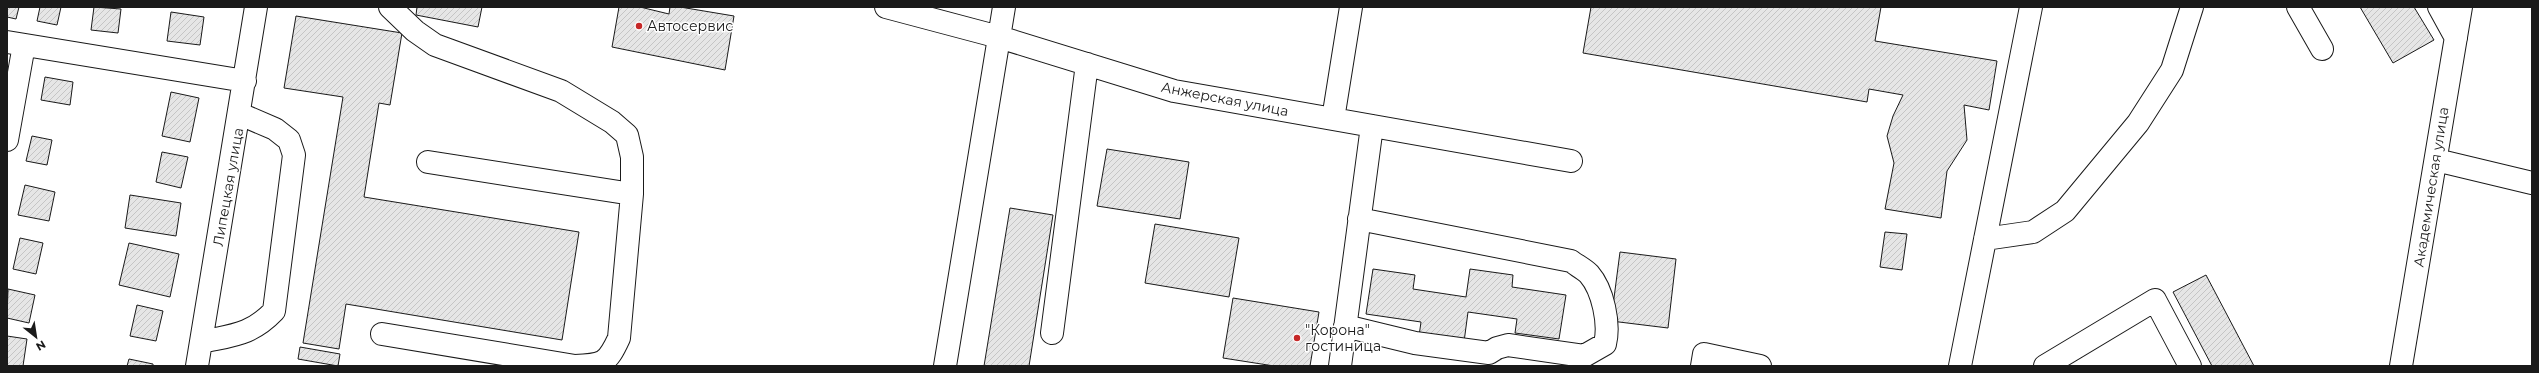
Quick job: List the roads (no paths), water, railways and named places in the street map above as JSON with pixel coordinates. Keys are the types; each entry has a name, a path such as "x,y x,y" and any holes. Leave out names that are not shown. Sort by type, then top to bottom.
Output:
{"street":[{"name":"Липецкая улица","path":"197,366 240,114 256,7"},
{"path":"382,334 575,366 596,365 611,356 619,338 632,194 632,157 627,135 612,122 561,91 435,45 415,31 390,7"},
{"name":"Анжерская улица","path":"886,7 999,37 1174,91 1571,161"},
{"path":"945,366 1004,7"},
{"path":"1333,119 1351,7"},
{"path":"1960,366 2031,7"},
{"path":"1985,238 2034,232 2065,211 2138,124 2172,70 2192,7"},
{"path":"2298,7 2322,49"},
{"path":"2438,7 2456,38"},
{"name":"Академическая улица","path":"2401,366 2460,7"},
{"path":"7,140 16,44 245,81"},
{"path":"1052,333 1087,64"},
{"path":"202,342 242,333 260,325 274,311 294,155 289,140 275,130 240,114"},
{"path":"1340,366 1372,126"},
{"path":"2436,160 2532,183"},
{"path":"428,162 632,194"},
{"path":"1345,326 1415,342 1489,353 1508,345 1584,356 1605,344 1608,333 1600,294 1588,274 1571,261 1359,219"},
{"path":"2045,366 2155,300 2190,366"},
{"path":"1703,360 1760,366"}],"place":[{"name":"Автосервис","path":"639,26"},
{"name":"\"Корона\" гостиница","path":"1297,338"}]}
